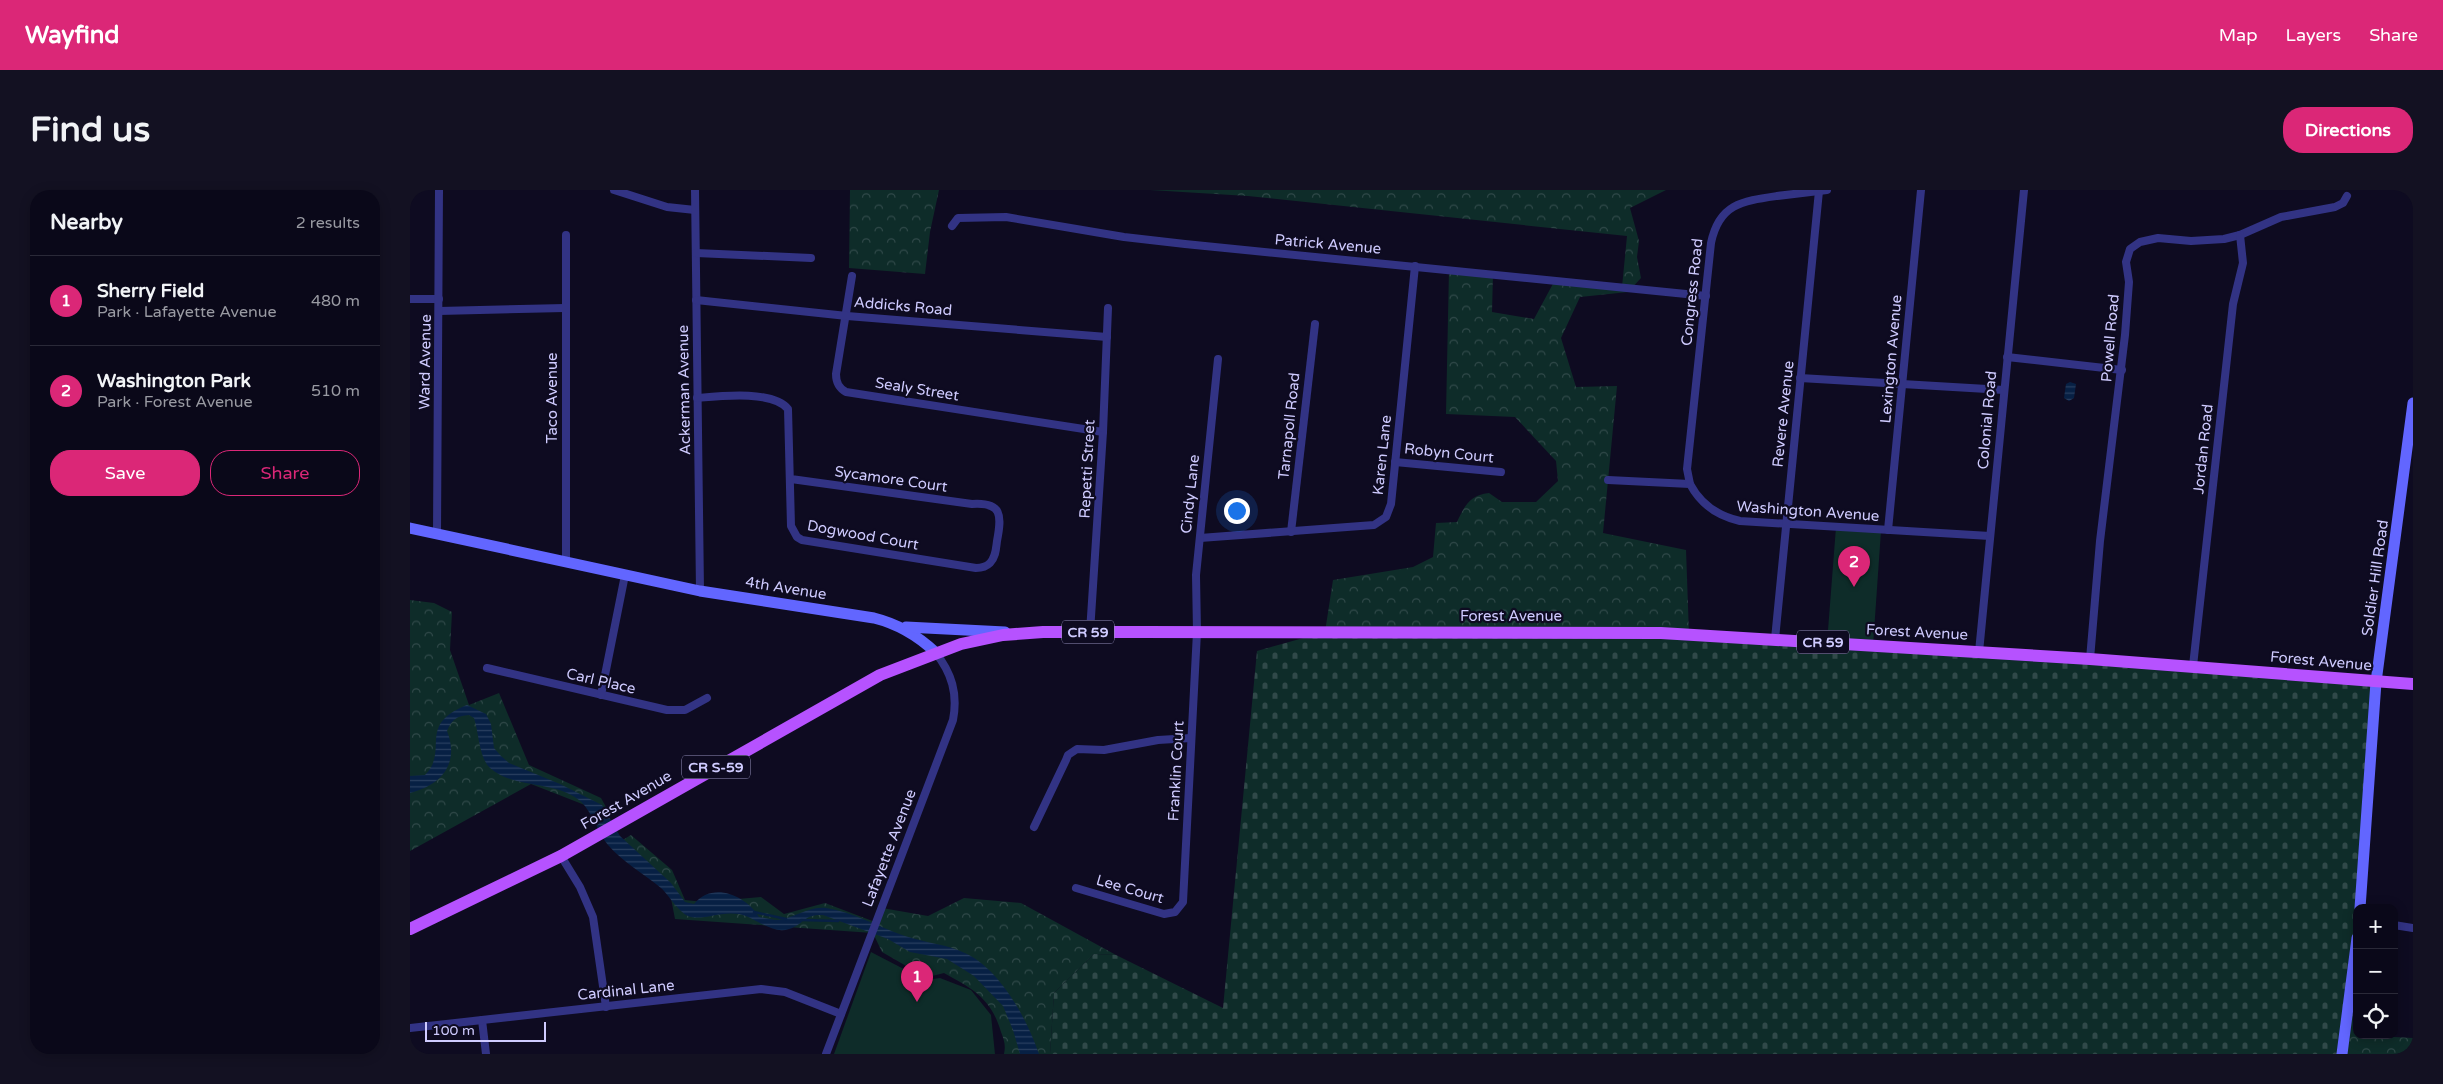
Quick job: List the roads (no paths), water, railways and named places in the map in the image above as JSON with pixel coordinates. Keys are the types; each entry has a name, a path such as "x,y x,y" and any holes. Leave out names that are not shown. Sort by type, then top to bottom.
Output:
{"main road":[{"name":"Soldier Hill Road","path":"2360,904 2376,682 2411,430 2413,403"},
{"name":"4th Avenue","path":"410,528 700,591 874,618 901,627 914,634 935,652"},
{"path":"901,627 1025,633"},
{"name":"Forest Avenue","path":"1197,632 1661,633 2090,659 2413,684"},
{"name":"CR 59","path":"935,652 982,639 1025,633 1197,632"},
{"name":"Forest Avenue","path":"410,929 561,856 860,686 935,652"},
{"path":"2342,1054 2356,949"}],"street":[{"name":"Ward Avenue","path":"437,534 439,190"},
{"path":"614,190 667,207 695,210"},
{"name":"Ackerman Avenue","path":"695,190 700,591"},
{"name":"Congress Road","path":"1690,484 1687,469 1713,233 1716,224 1729,209 1748,200 1823,190"},
{"name":"Revere Avenue","path":"1775,639 1800,378 1823,190"},
{"name":"Lexington Avenue","path":"1888,530 1921,190"},
{"name":"Colonial Road","path":"1979,652 2024,190"},
{"name":"Powell Road","path":"2090,659 2100,541 2122,370 2129,282 2126,262 2130,249 2140,242 2158,238 2208,241 2240,235 2281,217 2335,208 2343,203 2347,196"},
{"name":"Patrick Avenue","path":"952,226 958,218 1006,217 1168,242 1706,296"},
{"name":"Taco Avenue","path":"566,234 566,561"},
{"name":"Jordan Road","path":"2193,666 2233,304 2243,263 2240,235"},
{"path":"696,253 811,258"},
{"name":"Karen Lane","path":"1200,538 1366,526 1380,522 1389,511 1415,266"},
{"name":"Sealy Street","path":"852,276 847,316 836,374 838,385 846,392 1103,432"},
{"path":"410,299 439,299"},
{"name":"Addicks Road","path":"696,300 847,316 1107,337"},
{"path":"439,311 565,308"},
{"name":"Repetti Street","path":"1090,632 1103,432 1108,308"},
{"name":"Tarnapoll Road","path":"1292,532 1315,324"},
{"path":"2007,357 2122,370"},
{"name":"Cindy Lane","path":"1197,632 1196,575 1218,359"},
{"path":"1800,378 2004,390"},
{"name":"Dogwood Court","path":"697,398 748,396 780,402 785,405 790,415 791,526 797,537 802,540 976,568 986,566 994,557 1001,521 996,510 988,504"},
{"name":"Robyn Court","path":"1395,462 1501,472"},
{"name":"Sycamore Court","path":"791,479 972,504 988,504"},
{"path":"1608,480 1690,484"},
{"name":"Washington Avenue","path":"1690,484 1707,507 1729,519 1990,536"},
{"path":"601,695 625,574"},
{"name":"Franklin Court","path":"1177,911 1183,902 1197,632"},
{"name":"Lafayette Avenue","path":"826,1054 953,720 955,695 953,682 948,670 935,652"},
{"name":"Carl Place","path":"487,668 676,711 696,706 707,698"},
{"path":"1034,827 1072,751 1083,749 1104,750 1158,740 1191,738"},
{"path":"561,856 580,887 593,917 606,1006"},
{"name":"Lee Court","path":"1076,888 1164,914 1177,911"},
{"path":"2398,926 2413,928"},
{"name":"Cardinal Lane","path":"410,1028 761,989 785,992 841,1014"},
{"path":"482,1020 486,1054"}],"water":[{"path":"2070,382 2076,384 2074,398 2069,401 2064,398 2066,384"},
{"path":"467,705 486,714 491,724 494,748 509,763 560,784 602,805 620,836 671,883 685,902 694,904 701,897 719,892 737,897 746,902 759,917 776,920 784,919 807,910 826,908 856,916 905,936 967,954 991,972 1002,984 1020,1011 1039,1054 1020,1054 1003,1006 974,976 947,959 910,952 888,939 823,915 812,916 789,929 776,930 739,914 732,913 696,918 687,915 679,909 661,888 608,845 587,809 579,800 558,790 511,779 500,775 490,768 486,764 481,752 474,718 469,715 455,719 447,731 451,753 449,763 439,779 431,785 410,793 410,776 425,775 432,766 438,729 442,721"}],"waterway":[{"path":"754,912 786,919"},
{"path":"801,920 838,921"}],"place":[{"name":"Washington Park","path":"1854,587"},
{"name":"Sherry Field","path":"917,1002"}]}
